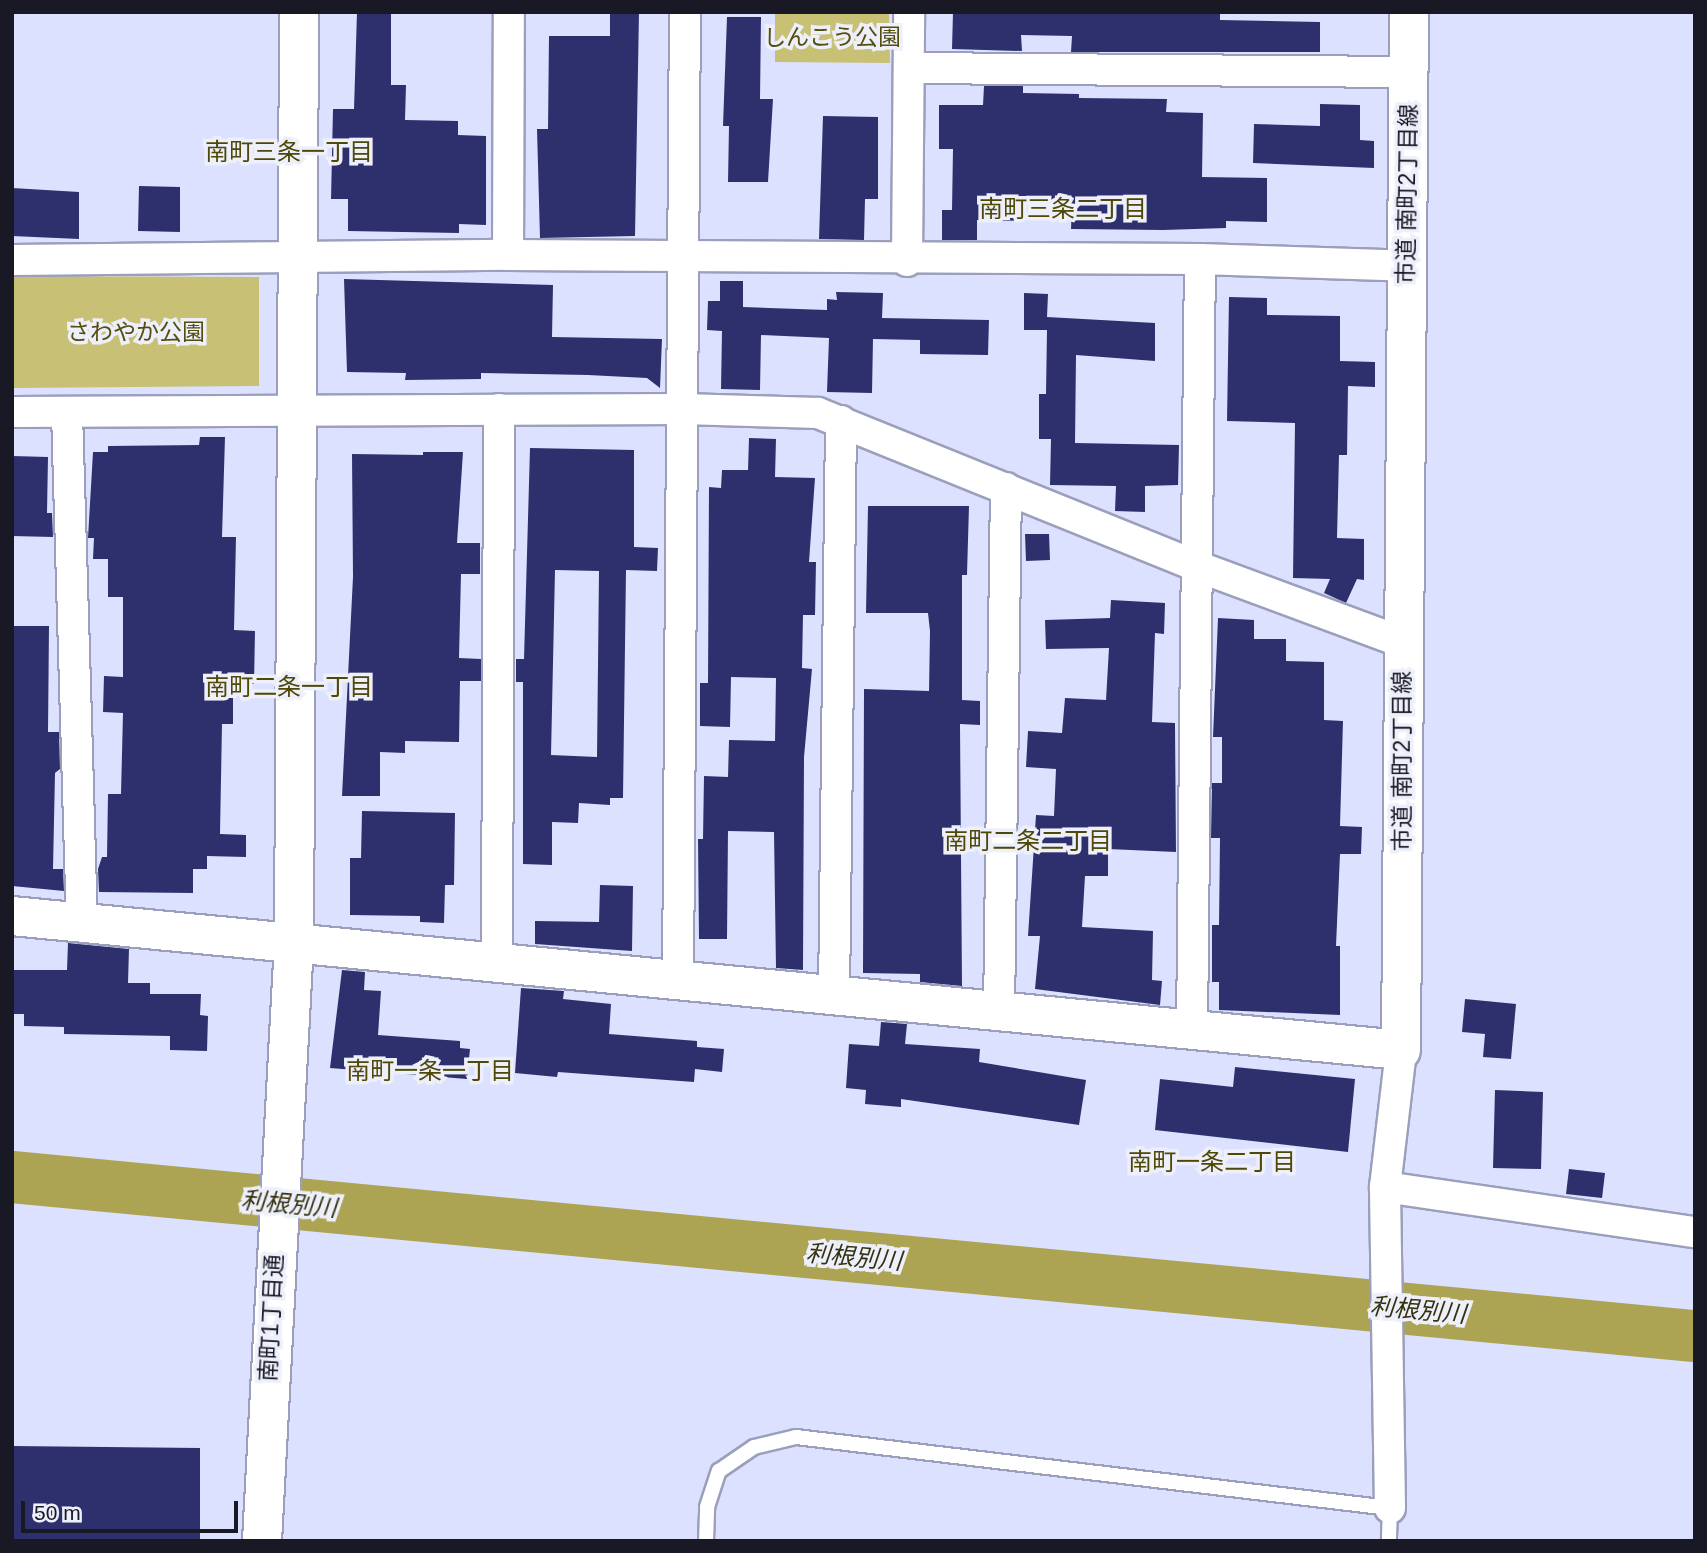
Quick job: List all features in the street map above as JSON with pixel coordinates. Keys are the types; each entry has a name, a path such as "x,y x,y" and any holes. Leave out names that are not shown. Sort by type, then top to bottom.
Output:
{"street":[{"name":"南町1丁目通","path":"262,1541 270,1324 293,943 299,12"},
{"path":"508,255 509,12"},
{"path":"678,981 685,12"},
{"path":"907,261 909,12"},
{"name":"市道 南町2丁目線","path":"1390,1508 1385,1197 1401,1050 1402,642 1409,12"},
{"path":"909,68 1409,72"},
{"path":"12,260 297,255 508,255 907,261 1200,259 1407,265"},
{"path":"1192,1031 1199,567 1200,259"},
{"path":"496,963 499,409"},
{"path":"12,412 683,409 818,413 1199,567 1402,642"},
{"path":"67,413 82,923"},
{"path":"834,996 841,421"},
{"path":"999,1013 1006,488"},
{"path":"12,916 1401,1050"},
{"path":"1385,1197 1695,1232"}],"lane":[{"path":"706,1541 707,1507 719,1471 754,1447 796,1437 1390,1508 1389,1541"}],"green space":[{"name":"しんこう公園","path":"775,12 889,12 890,63 775,62"},
{"name":"さわやか公園","path":"12,276 259,277 259,386 12,388"}],"building":[{"path":"357,12 391,12 391,85 406,85 405,120 458,121 458,135 486,136 486,225 459,224 459,233 348,231 348,199 331,199 333,109 354,109"},
{"path":"610,12 639,12 635,236 540,238 537,129 548,129 549,36 610,36"},
{"path":"953,12 1170,12 1220,14 1220,20 1320,22 1320,52 1071,52 1072,36 1021,35 1022,51 952,49"},
{"path":"727,17 761,17 760,99 773,99 768,182 728,182 729,126 723,126"},
{"path":"984,86 1023,86 1023,93 1079,94 1079,98 1167,99 1166,112 1203,113 1202,177 1267,178 1267,222 1226,221 1226,228 1071,229 1072,204 1026,204 1025,221 977,220 977,240 942,240 942,210 952,210 953,149 939,149 939,105 983,105"},
{"path":"1320,104 1360,105 1360,140 1374,141 1374,168 1253,163 1254,124 1320,126"},
{"path":"823,116 878,117 878,199 865,199 864,240 819,239"},
{"path":"139,186 180,187 180,232 138,231"},
{"path":"12,188 79,192 79,239 12,236"},
{"path":"344,279 553,285 552,337 662,339 660,388 647,378 481,373 481,379 405,380 406,373 347,372"},
{"path":"720,281 743,281 743,307 827,310 827,299 837,300 836,292 883,293 882,318 989,320 988,355 920,354 920,340 873,339 872,393 827,392 829,338 761,335 760,390 721,389 722,331 707,330 708,301 720,301"},
{"path":"1024,293 1048,294 1047,317 1155,323 1155,361 1076,355 1075,443 1179,445 1178,485 1145,486 1145,512 1115,511 1116,486 1050,485 1051,439 1039,439 1039,394 1046,394 1047,330 1024,330"},
{"path":"1229,297 1267,298 1267,315 1340,316 1340,361 1375,362 1375,387 1348,386 1347,455 1339,455 1337,538 1364,539 1364,580 1357,579 1346,603 1324,593 1330,579 1293,578 1295,423 1227,421"},
{"path":"200,437 225,437 222,537 236,537 234,630 255,631 254,684 233,684 233,724 222,724 220,834 246,835 246,857 207,856 207,869 193,869 193,893 99,892 98,869 102,857 107,857 108,794 121,794 123,713 103,712 104,676 123,677 123,597 108,597 108,559 93,559 94,538 88,538 93,452 108,452 108,446 199,445"},
{"path":"749,438 776,439 775,477 815,478 809,562 816,562 815,615 803,615 802,668 812,669 804,757 803,970 776,968 774,832 728,831 727,939 699,939 698,839 703,839 704,776 728,777 729,740 775,741 776,678 731,677 730,727 700,726 700,683 708,683 709,487 721,488 722,470 748,470"},
{"path":"530,448 634,450 634,547 658,548 657,571 626,570 623,798 610,798 610,805 579,803 578,823 552,822 552,865 523,864 523,682 516,682 516,659 524,659","holes":["555,570 599,571 597,757 551,755"]},
{"path":"423,452 463,452 457,543 480,543 480,574 461,574 459,658 481,659 481,681 460,681 459,742 405,741 405,753 380,752 380,796 342,796 353,577 352,454 423,455"},
{"path":"12,456 48,457 47,513 52,513 53,537 12,536"},
{"path":"868,506 969,506 967,575 962,575 962,700 980,701 980,725 960,724 962,986 920,982 920,974 863,973 864,689 929,691 930,631 928,613 866,613"},
{"path":"1025,534 1049,534 1050,560 1026,561"},
{"path":"1111,600 1165,603 1164,634 1155,633 1152,722 1175,723 1176,852 1108,849 1108,876 1085,876 1082,927 1153,931 1152,980 1162,981 1160,1005 1035,989 1040,936 1028,936 1036,815 1054,816 1056,769 1026,767 1028,731 1062,733 1065,698 1106,700 1109,648 1046,649 1045,620 1110,618"},
{"path":"1218,618 1254,620 1254,639 1286,639 1286,661 1324,662 1324,720 1343,721 1340,826 1362,827 1361,854 1340,854 1336,946 1340,946 1340,1015 1219,1010 1219,982 1212,982 1212,925 1219,925 1220,838 1211,838 1212,783 1222,783 1222,737 1213,737"},
{"path":"12,626 49,626 48,732 59,732 60,769 55,773 53,869 63,869 64,891 12,886"},
{"path":"362,811 455,813 454,885 445,885 444,923 420,922 420,916 350,915 350,858 361,858"},
{"path":"600,885 633,886 632,951 535,944 535,921 599,922"},
{"path":"68,943 129,949 128,983 150,983 150,994 201,994 200,1015 208,1016 207,1051 170,1050 170,1036 64,1034 64,1027 24,1026 24,1014 12,1014 12,970 67,970"},
{"path":"342,970 365,972 364,990 381,991 378,1035 460,1041 460,1048 470,1049 467,1079 330,1068"},
{"path":"521,988 564,991 563,999 611,1004 609,1034 697,1041 697,1047 724,1049 722,1072 695,1069 694,1082 558,1072 557,1077 515,1073"},
{"path":"1465,999 1516,1004 1511,1059 1483,1057 1485,1034 1462,1032"},
{"path":"881,1022 907,1024 905,1044 980,1049 979,1062 1086,1080 1079,1125 901,1099 901,1107 865,1104 866,1090 846,1088 849,1044 879,1046"},
{"path":"1235,1067 1355,1079 1348,1152 1155,1130 1160,1079 1233,1087"},
{"path":"1495,1090 1543,1092 1541,1169 1493,1168"},
{"path":"1569,1169 1605,1173 1602,1198 1566,1194"},
{"path":"12,1446 200,1448 200,1541 12,1541"}],"waterway":[{"name":"利根別川","path":"12,1177 1695,1336"}],"district":[{"name":"南町三条一丁目","path":"289,152"},
{"name":"南町三条二丁目","path":"1063,209"},
{"name":"南町二条一丁目","path":"289,687"},
{"name":"南町二条二丁目","path":"1028,841"},
{"name":"南町一条一丁目","path":"430,1071"},
{"name":"南町一条二丁目","path":"1212,1162"}]}
